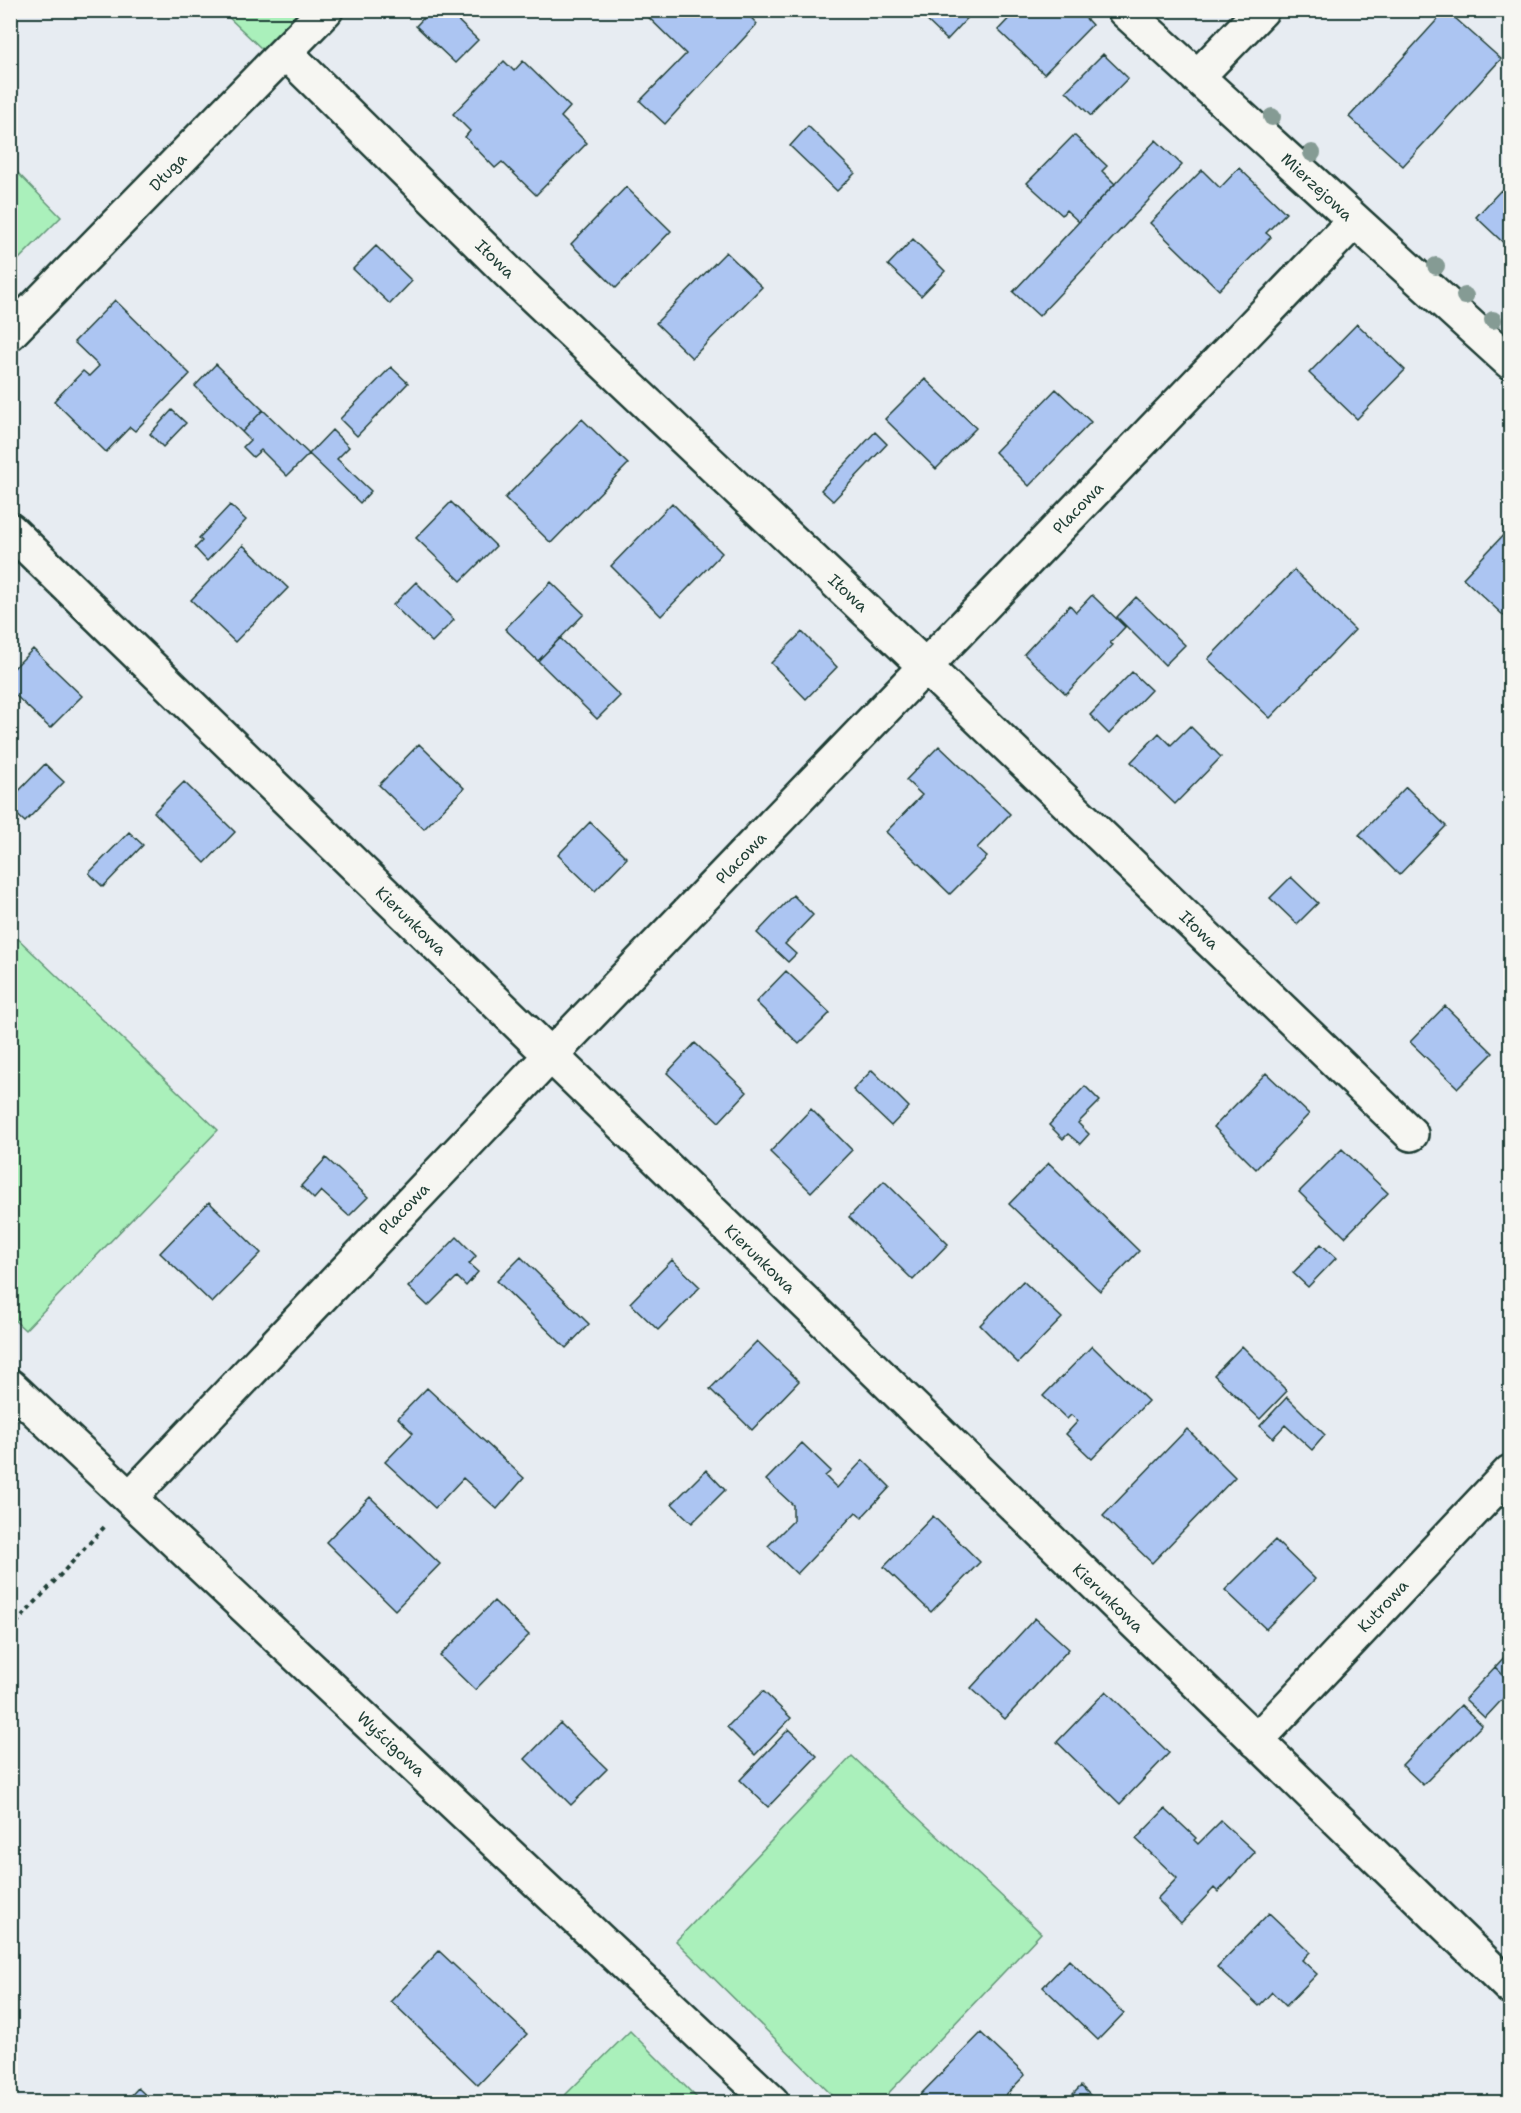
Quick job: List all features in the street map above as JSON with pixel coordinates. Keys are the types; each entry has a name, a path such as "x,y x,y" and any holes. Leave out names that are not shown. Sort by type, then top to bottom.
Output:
{"street":[{"name":"Długa","path":"10,333 326,10"},
{"name":"Mierzejowa","path":"1124,10 1510,363"},
{"path":"1197,77 1262,10"},
{"name":"Iłowa","path":"285,52 516,279 925,666 1411,1134"},
{"name":"Placowa","path":"130,1498 550,1056 1354,221"},
{"name":"Kierunkowa","path":"10,530 1510,1987"},
{"name":"Wyścigowa","path":"10,1386 772,2103"},
{"name":"Kutrowa","path":"1256,1741 1510,1472"}],"path":[{"path":"10,1630 130,1498"}],"green space":[{"path":"222,11 301,11 263,50"},
{"path":"11,166 61,217 11,267"},
{"path":"11,932 218,1130 25,1330 10,1316"},
{"path":"852,1756 1041,1933 880,2102 839,2102 676,1941"},
{"path":"630,2031 701,2102 558,2102"}],"building":[{"path":"431,10 447,10 478,40 455,63 416,26"},
{"path":"641,10 744,10 757,24 665,124 640,101 686,54"},
{"path":"923,10 975,10 947,40 920,14"},
{"path":"1017,10 1078,10 1092,25 1044,74 998,30"},
{"path":"1446,10 1501,59 1403,166 1349,117"},
{"path":"1103,54 1128,78 1091,116 1066,91"},
{"path":"504,61 514,71 523,61 570,107 561,117 587,143 536,195 502,162 495,168 465,137 470,131 453,114"},
{"path":"808,126 855,173 837,191 790,146"},
{"path":"1074,135 1107,166 1102,171 1115,184 1079,222 1066,210 1062,215 1027,183"},
{"path":"1156,140 1182,165 1039,316 1013,292"},
{"path":"1239,168 1286,213 1266,233 1271,237 1219,290 1150,223 1202,170 1220,188"},
{"path":"626,187 671,231 616,288 571,244"},
{"path":"1501,190 1510,198 1510,249 1476,217"},
{"path":"913,239 945,271 921,296 888,265"},
{"path":"376,246 412,281 390,304 353,269"},
{"path":"726,252 762,287 692,358 656,323"},
{"path":"115,300 190,374 135,431 130,427 106,452 54,401 83,371 89,376 99,366 74,342"},
{"path":"1357,324 1405,370 1357,419 1309,373"},
{"path":"216,364 263,410 242,432 195,386"},
{"path":"391,367 408,383 357,436 340,419"},
{"path":"925,379 976,428 936,469 885,419"},
{"path":"1056,389 1091,422 1029,486 995,452"},
{"path":"172,410 186,423 163,447 150,434"},
{"path":"263,410 309,454 287,476 261,450 253,457 243,447 250,440 242,432"},
{"path":"582,419 628,464 551,543 505,498"},
{"path":"332,430 349,447 337,459 371,491 360,503 309,454"},
{"path":"875,432 887,444 833,501 821,490"},
{"path":"451,502 496,546 461,581 416,538"},
{"path":"672,503 722,553 661,616 611,566"},
{"path":"230,505 246,520 207,561 195,548 202,541 199,538"},
{"path":"1510,519 1510,609 1504,616 1463,578 1507,531 1503,527"},
{"path":"243,545 288,588 235,642 191,600"},
{"path":"1294,570 1355,630 1270,718 1208,659"},
{"path":"416,582 454,620 432,642 393,605"},
{"path":"551,582 584,614 538,661 505,629"},
{"path":"1092,595 1125,627 1110,643 1113,645 1066,694 1024,654 1070,605 1076,612"},
{"path":"1136,597 1185,645 1165,665 1117,617"},
{"path":"802,632 837,667 806,699 771,663"},
{"path":"560,638 620,696 597,719 538,661"},
{"path":"33,649 82,696 50,728 10,690 10,672"},
{"path":"1132,672 1151,690 1109,734 1090,715"},
{"path":"1190,726 1221,757 1175,804 1131,762 1159,733 1171,745"},
{"path":"419,744 464,788 424,829 379,785"},
{"path":"939,746 1010,814 977,848 987,857 950,894 886,832 922,795 906,780"},
{"path":"45,764 64,782 25,822 10,808 10,800"},
{"path":"184,782 235,832 205,863 154,812"},
{"path":"1406,787 1446,826 1399,875 1359,835"},
{"path":"590,822 627,858 595,891 558,855"},
{"path":"129,832 143,845 103,887 89,873"},
{"path":"1291,877 1318,903 1297,924 1270,898"},
{"path":"793,895 813,915 785,944 796,954 788,962 757,933"},
{"path":"786,971 830,1013 799,1044 756,1002"},
{"path":"1445,1006 1493,1053 1458,1088 1410,1042"},
{"path":"695,1043 747,1092 719,1122 667,1073"},
{"path":"872,1070 909,1107 891,1126 853,1090"},
{"path":"1266,1073 1309,1114 1256,1169 1214,1127"},
{"path":"1085,1086 1100,1101 1078,1123 1089,1134 1080,1144 1068,1134 1063,1139 1049,1125"},
{"path":"811,1109 852,1150 811,1192 770,1152"},
{"path":"1342,1149 1388,1193 1345,1237 1299,1192"},
{"path":"326,1158 368,1197 349,1216 321,1191 314,1199 301,1186"},
{"path":"1049,1163 1139,1251 1100,1291 1009,1204"},
{"path":"884,1181 948,1244 913,1280 849,1217"},
{"path":"209,1202 261,1253 212,1303 160,1253"},
{"path":"457,1237 476,1256 469,1264 478,1272 466,1286 457,1277 428,1306 408,1287"},
{"path":"1321,1244 1336,1258 1308,1287 1293,1273"},
{"path":"521,1257 589,1324 566,1348 497,1281"},
{"path":"672,1260 700,1287 658,1330 630,1303"},
{"path":"1023,1281 1062,1318 1018,1363 980,1325"},
{"path":"757,1341 799,1381 752,1430 710,1389"},
{"path":"1092,1346 1148,1401 1092,1459 1066,1434 1078,1421 1071,1415 1067,1419 1043,1396"},
{"path":"1242,1346 1287,1391 1260,1419 1214,1375"},
{"path":"427,1388 524,1478 497,1509 463,1478 435,1508 385,1462 413,1433 398,1418"},
{"path":"1287,1397 1325,1435 1312,1450 1285,1425 1273,1438 1260,1426"},
{"path":"1187,1429 1235,1477 1152,1563 1103,1516"},
{"path":"802,1443 831,1471 825,1476 837,1488 863,1460 890,1487 862,1517 856,1512 797,1574 768,1546 793,1521 793,1505 766,1480"},
{"path":"706,1470 725,1490 692,1523 672,1504"},
{"path":"370,1497 440,1564 395,1610 326,1542"},
{"path":"933,1516 980,1562 931,1612 884,1567"},
{"path":"1275,1540 1315,1579 1266,1629 1225,1590"},
{"path":"494,1601 529,1635 475,1690 440,1656"},
{"path":"1035,1618 1069,1649 1005,1719 971,1688"},
{"path":"1510,1651 1510,1682 1495,1667"},
{"path":"1495,1667 1510,1682 1510,1691 1485,1718 1465,1699"},
{"path":"763,1691 791,1718 755,1755 727,1727"},
{"path":"1106,1691 1169,1753 1120,1804 1057,1742"},
{"path":"1461,1705 1482,1725 1423,1785 1402,1765"},
{"path":"560,1723 607,1769 571,1805 525,1759"},
{"path":"789,1729 817,1756 768,1807 740,1780"},
{"path":"1165,1809 1196,1838 1194,1840 1198,1844 1221,1821 1255,1852 1218,1892 1214,1888 1181,1923 1157,1899 1177,1878 1136,1839"},
{"path":"1269,1913 1310,1952 1302,1960 1317,1974 1286,2006 1272,1992 1259,2006 1217,1967"},
{"path":"439,1951 527,2034 478,2085 391,2001"},
{"path":"1069,1960 1124,2013 1098,2040 1043,1987"},
{"path":"981,2033 1025,2075 999,2102 926,2102 919,2096"},
{"path":"1081,2086 1097,2102 1065,2102"},
{"path":"138,2088 153,2102 125,2102"}]}
